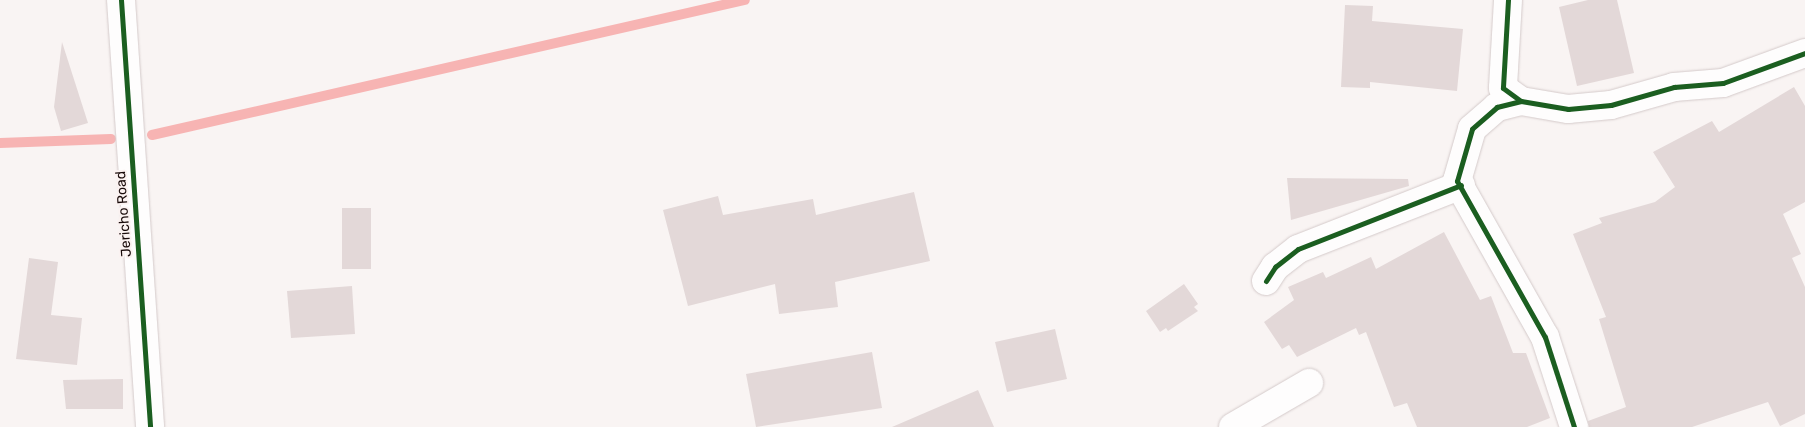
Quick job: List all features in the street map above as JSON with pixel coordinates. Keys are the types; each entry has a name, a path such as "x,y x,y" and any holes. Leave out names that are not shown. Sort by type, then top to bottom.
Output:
{"street":[{"name":"Jericho Road","path":"121,0 150,427"},
{"path":"1508,0 1503,88 1521,101"},
{"path":"1574,427 1545,337 1461,185 1457,181 1463,151 1472,129 1497,107 1521,101 1568,109 1611,105 1674,87 1740,79 1805,53"},
{"path":"1266,281 1275,267 1298,249 1461,185"},
{"path":"1233,427 1309,383"}],"building":[{"path":"1588,0 1617,0 1634,73 1577,86 1559,7"},
{"path":"1345,5 1373,6 1372,21 1463,29 1457,91 1370,82 1370,88 1341,87"},
{"path":"62,42 88,123 61,131 54,107"},
{"path":"1794,87 1805,106 1805,202 1783,214 1801,254 1792,258 1805,287 1805,414 1780,426 1768,402 1692,427 1589,427 1588,421 1626,407 1599,319 1606,317 1573,234 1602,223 1599,218 1655,202 1675,187 1653,152 1712,121 1719,132"},
{"path":"1287,178 1408,179 1409,186 1291,220"},
{"path":"914,192 930,261 835,282 838,307 779,314 775,284 688,306 663,210 718,196 723,215 813,199 816,215"},
{"path":"342,208 371,208 371,269 342,269"},
{"path":"1444,232 1480,300 1491,296 1513,353 1526,353 1550,418 1527,427 1417,427 1407,403 1394,407 1366,332 1359,335 1356,328 1297,357 1289,345 1282,349 1264,322 1294,300 1288,287 1323,272 1326,278 1371,257 1376,269"},
{"path":"29,258 58,262 51,315 82,318 77,365 16,359"},
{"path":"1184,284 1198,304 1194,307 1198,311 1168,331 1166,328 1160,332 1146,311"},
{"path":"352,286 355,334 291,338 287,291"},
{"path":"1055,329 1067,379 1007,392 995,342"},
{"path":"872,352 882,408 756,427 746,374"},
{"path":"123,379 123,409 66,409 63,380"},
{"path":"978,390 994,427 892,427"}],"waterway":[{"path":"152,135 745,0"},
{"path":"0,143 111,139"}],"cycle path":[{"path":"121,0 150,427"},
{"path":"1508,0 1503,88 1521,101 1568,109 1611,105 1674,87 1723,83 1805,53"},
{"path":"1521,101 1497,107 1472,129 1457,181 1545,337 1574,427"},
{"path":"1266,281 1275,267 1298,249 1461,185"}]}
